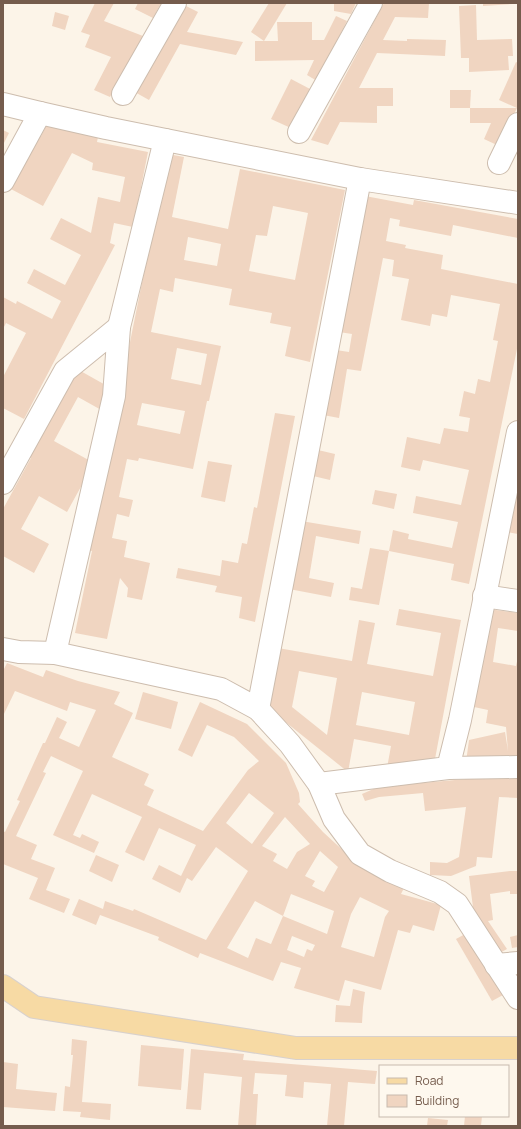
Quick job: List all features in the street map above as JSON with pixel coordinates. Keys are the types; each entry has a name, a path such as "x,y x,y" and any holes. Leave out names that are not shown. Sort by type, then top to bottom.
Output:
{"main road":[{"path":"3,986 34,1007 296,1048 518,1048"}],"street":[{"path":"123,94 175,3"},
{"path":"299,132 371,3"},
{"path":"3,104 165,140 360,179 518,204"},
{"path":"3,181 40,113"},
{"path":"499,163 518,124"},
{"path":"55,653 114,396 119,327 165,140"},
{"path":"258,709 360,179"},
{"path":"3,483 65,371 119,327"},
{"path":"448,768 460,720 518,432"},
{"path":"484,596 518,601"},
{"path":"3,649 19,652 55,653 221,689 258,709 290,744 319,784 334,819 360,854 390,871 440,892 457,904 518,998"},
{"path":"319,784 448,768 518,767"},
{"path":"496,965 518,963"}],"building":[{"path":"95,3 114,3 104,21 143,36 110,97 94,90 111,57 85,47 90,35 81,32"},
{"path":"138,3 161,3 153,18 135,9"},
{"path":"269,3 287,3 264,41 251,32"},
{"path":"334,3 356,3 351,14 334,11"},
{"path":"384,3 429,3 428,18 395,17 383,40 446,40 445,56 377,53 359,88 393,88 393,106 377,106 377,123 340,122 328,145 311,140"},
{"path":"483,3 513,3 513,4 483,6"},
{"path":"182,4 198,12 187,32 243,42 236,55 180,44 149,100 133,91"},
{"path":"476,5 477,40 512,39 513,56 508,56 509,70 469,72 469,58 461,58 459,6"},
{"path":"55,12 69,16 65,30 52,26"},
{"path":"336,16 347,21 317,81 307,75 314,60 255,61 255,41 278,41 277,22 312,22 312,40 324,40"},
{"path":"516,62 518,63 517,108 499,100"},
{"path":"291,79 312,90 293,129 271,119"},
{"path":"450,90 471,90 470,108 450,108"},
{"path":"470,108 517,108 499,146 484,139 491,123 470,123"},
{"path":"48,122 99,132 97,142 148,152 133,227 114,223 110,243 115,245 24,419 3,408 3,377 26,333 6,323 3,329 3,297 16,304 17,301 52,319 61,301 27,283 34,269 65,285 81,255 50,239 61,218 91,233 98,197 120,202 125,177 92,170 93,163 72,153 43,206 9,188 38,135 41,136"},
{"path":"3,130 9,133 3,145"},
{"path":"168,154 184,157 172,217 228,229 240,169 345,190 310,362 285,356 291,327 270,323 272,313 229,305 232,289 175,278 173,292 160,289 151,332 221,346 209,401 207,401 193,469 139,458 138,461 127,459 119,497 133,500 129,517 117,514 112,538 127,541 124,557 150,563 142,600 127,597 128,588 120,578 107,639 75,633 92,551 88,550","holes":["273,206 308,213 295,280 249,271 256,235 267,236","188,237 221,244 217,266 184,260","177,348 207,354 201,385 171,379","142,403 185,411 180,434 137,425"]},
{"path":"365,196 413,205 414,200 518,219 518,238 453,225 451,236 399,226 400,220 390,218 386,241 406,245 405,248 443,255 441,269 518,284 518,344 469,584 451,580 454,564 389,551 393,530 409,534 408,539 452,548 458,522 413,513 416,496 461,505 469,470 423,460 420,471 401,467 407,437 440,444 444,428 468,432 470,418 459,416 464,391 475,394 478,379 490,382 498,341 493,340 500,304 451,295 447,317 432,314 430,326 401,320 409,279 392,276 394,260 383,258 361,371 347,369 339,418 323,415 336,350 349,352 352,334 339,332"},
{"path":"77,369 109,387 103,411 78,397 54,441 94,463 67,512 39,496 21,529 49,544 34,573 3,556 3,509 31,458 29,457"},
{"path":"275,413 295,416 255,622 239,618 242,597 215,592 217,586 176,578 178,568 220,576 222,560 238,563 242,543 247,544 254,507 257,508"},
{"path":"318,450 335,454 330,480 313,476"},
{"path":"208,461 232,465 225,502 201,497"},
{"path":"518,474 518,534 506,532"},
{"path":"375,490 397,494 394,509 372,504"},
{"path":"301,521 361,531 359,544 316,536 309,578 334,583 331,597 289,589"},
{"path":"370,548 389,551 379,605 349,600 351,587 362,589"},
{"path":"399,609 461,620 435,759 387,768 391,746 354,739 348,772 268,708 278,648 352,661 359,620 375,623 367,664 433,676 441,633 396,625","holes":["299,671 337,678 327,735 292,707","362,692 415,702 409,735 356,725"]},
{"path":"489,609 518,613 518,631 498,628 493,662 516,666 518,657 518,756 466,762 469,740 505,732 508,751 506,727 486,723 488,710 474,707"},
{"path":"7,663 43,677 46,670 78,681 120,692 114,704 133,713 112,757 149,774 144,785 154,790 147,805 203,831 248,770 259,761 234,737 207,725 192,757 178,750 200,702 247,724 286,763 299,793 300,802 298,804 323,832 360,866 404,888 401,894 441,905 434,931 413,925 410,933 398,930 381,990 345,980 339,1001 294,988 301,968 281,962 273,981 200,953 198,958 158,940 159,937 100,915 96,925 72,915 79,899 103,909 105,901 133,911 134,909 206,940 248,871 216,847 192,881 187,878 180,893 152,879 159,865 181,876 196,845 159,828 144,861 125,852 142,817 92,794 73,835 80,838 82,834 99,842 94,853 53,835 83,771 51,756 43,772 46,773 16,836 37,845 31,859 55,868 46,890 70,899 64,913 29,899 38,878 3,864 3,831 5,832 20,801 17,800 43,743 45,743 57,717 67,722 59,738 79,747 96,710 70,702 67,711 15,691 3,716 3,671","holes":["249,793 274,813 252,844 226,823","285,817 310,844 297,852 287,869 273,861 277,854 262,846","320,851 338,867 324,892 312,886 315,881 305,876","291,894 334,911 327,934 283,916","360,897 389,911 385,917 374,957 341,947 351,914","255,901 283,916 271,944 256,938 248,958 227,948","292,936 315,945 312,951 307,949 304,957 287,950"]},
{"path":"143,692 178,702 171,729 135,719"},
{"path":"488,777 518,779 518,798 499,797 492,858 477,857 476,866 451,876 430,875 430,862 447,863 459,857 466,807 425,811 423,793 379,797 365,801 362,794 378,787"},
{"path":"96,855 119,865 112,882 89,871"},
{"path":"518,871 518,894 510,894 510,891 490,894 493,920 488,921 507,949 498,954 475,923 469,876"},
{"path":"467,933 503,995 492,1001 456,939"},
{"path":"518,935 518,947 512,948 510,937"},
{"path":"353,989 365,992 362,1023 335,1022 336,1005 350,1006"},
{"path":"72,1039 87,1041 82,1102 111,1104 110,1120 80,1117 81,1112 63,1111 65,1086 70,1087 73,1055 71,1055"},
{"path":"141,1045 184,1049 181,1090 138,1086"},
{"path":"191,1049 244,1054 243,1060 377,1071 375,1084 348,1082 344,1126 327,1126 331,1084 304,1082 303,1098 285,1096 287,1075 255,1073 253,1094 258,1094 256,1126 238,1126 242,1077 204,1073 201,1110 186,1109"},
{"path":"3,1062 18,1064 16,1089 57,1093 55,1111 3,1107"},
{"path":"465,1117 482,1117 481,1126 464,1126"},
{"path":"428,1118 448,1120 447,1126 427,1126"}]}
